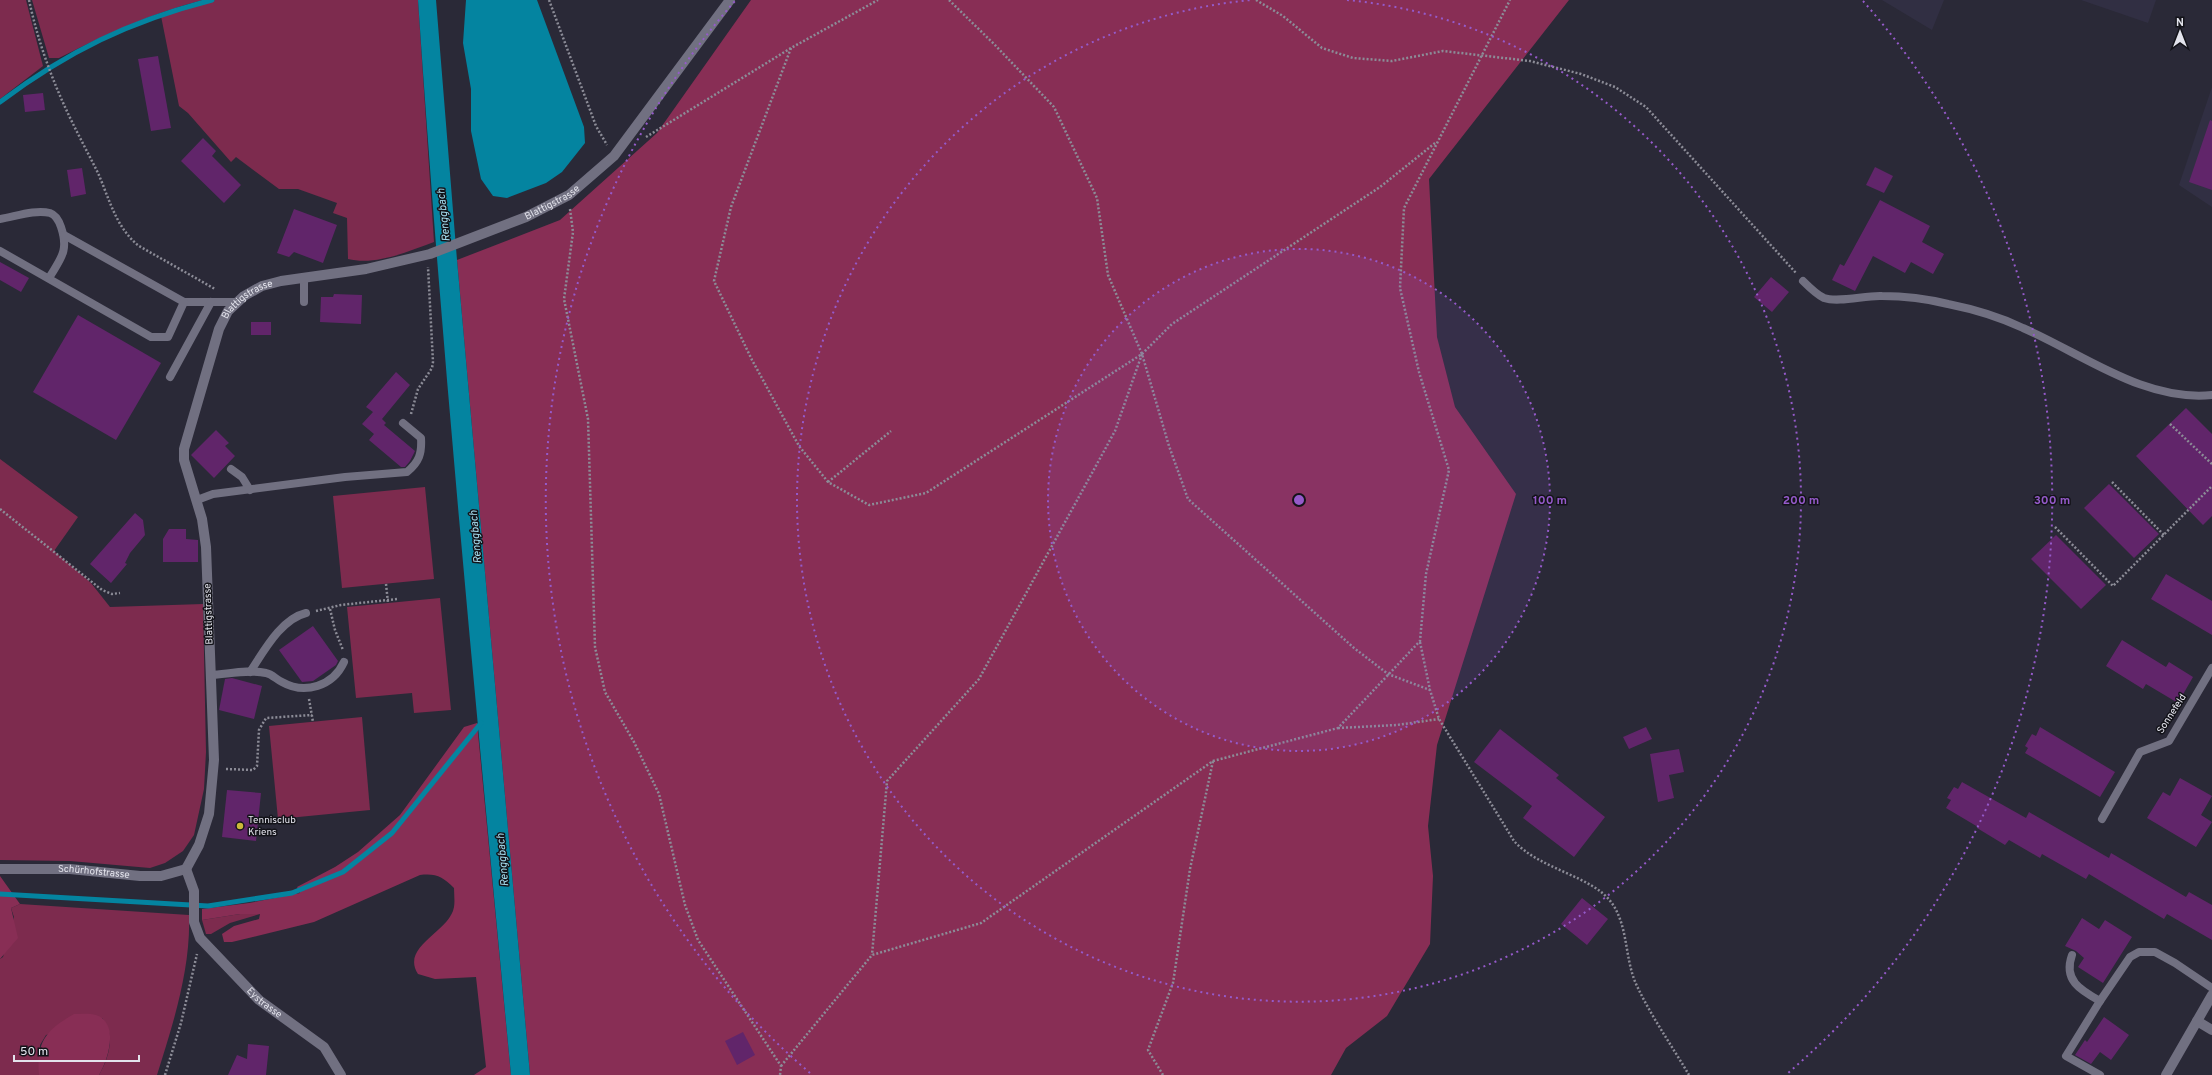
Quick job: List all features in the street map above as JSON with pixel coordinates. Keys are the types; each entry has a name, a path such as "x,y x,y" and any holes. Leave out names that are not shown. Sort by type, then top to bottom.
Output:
{"street":[{"name":"Blattigstrasse","path":"186,869 199,845 209,814 213,769 206,547 197,500 184,460 185,441 214,341 223,319 237,302 262,286 304,277 366,269 430,254 526,216 569,195 614,156 730,0"},
{"name":"Schürhofstrasse","path":"0,869 70,868 140,876 161,876 186,869"},
{"name":"Eystrasse","path":"186,869 194,891 194,922 200,938 259,1000 324,1046 341,1075"},
{"path":"2166,1075 2212,995"},
{"path":"2197,1021 2212,1030"}],"lane":[{"path":"0,219 42,212 50,213 59,220 64,235 66,249 49,278"},
{"path":"64,235 184,302 237,302"},
{"path":"0,251 151,337 168,336 184,302"},
{"path":"304,277 304,302"},
{"path":"1803,281 1825,298 1882,296 1947,303 1984,313 2022,327 2127,379 2164,393 2197,396 2212,395"},
{"path":"170,377 210,302"},
{"path":"197,500 213,494 345,477 407,472 415,466 422,449 421,438 403,423"},
{"path":"231,469 242,477 250,490"},
{"path":"250,672 271,642 291,619 306,613"},
{"path":"211,675 250,672 268,673 283,683 308,689 331,680 339,672 344,662"},
{"name":"Sonnefeld","path":"2102,819 2140,752 2169,741 2212,668"},
{"path":"2100,1075 2066,1056 2100,1001 2130,957 2139,952 2155,952 2175,963 2212,988"},
{"path":"2072,955 2069,971 2072,980 2084,992 2100,1001"}],"path":[{"path":"28,0 52,76 97,171 120,225 131,240 237,302"},
{"path":"549,0 596,126 614,156"},
{"path":"641,140 791,48 878,0"},
{"path":"949,0 994,44 1054,107 1097,198 1108,275 1142,354 1169,446 1188,499 1354,648 1388,674 1430,690"},
{"path":"1256,0 1283,16 1322,48 1353,58 1392,61 1443,50 1483,54 1530,61 1581,74 1615,87 1646,107 1803,281"},
{"path":"1510,0 1436,142 1404,208 1400,288 1419,372 1449,470 1426,574 1420,641 1430,690 1439,719 1514,841 1521,849 1550,866 1601,891 1611,902 1620,917 1636,985 1689,1075"},
{"path":"791,48 731,207 714,281 752,360 799,446 828,482 869,505 926,493 1142,354 1172,324 1380,187 1436,142"},
{"path":"569,195 573,232 564,299 588,419 595,647 605,692 634,742 659,794 685,905 698,940 781,1066"},
{"path":"403,423 413,412 418,389 432,368 433,362 428,266"},
{"path":"872,955 887,781 980,679 1116,431 1142,354"},
{"path":"2170,424 2212,464"},
{"path":"828,482 891,430"},
{"path":"2112,482 2164,535"},
{"path":"2055,527 2113,586 2212,486"},
{"path":"0,509 102,590 112,594 120,594"},
{"path":"386,584 388,601"},
{"path":"306,613 341,606 397,599"},
{"path":"330,609 334,630 342,649 344,662"},
{"path":"1338,728 1420,641"},
{"path":"308,689 313,722"},
{"path":"213,769 253,770 258,760 259,730 266,718 312,715"},
{"path":"780,1075 781,1066 872,955 981,923 1213,761 1338,728 1397,725 1439,719"},
{"path":"1163,1075 1148,1050 1173,983 1190,868 1213,761"},
{"path":"165,1075 181,1023 200,938"}],"shaded area":[{"path":"0,0 26,0 43,66 0,99"},
{"path":"32,0 203,0 147,18 59,58 49,58"},
{"path":"215,0 418,0 434,242 381,259 359,261 348,259 347,218 333,213 337,203 298,189 279,189 236,157 231,162 188,113 179,106 161,16"},
{"path":"751,0 1569,0 1429,179 1437,337 1455,407 1516,494 1437,745 1428,826 1433,876 1430,944 1387,1016 1346,1048 1331,1075 530,1075 457,260 560,220 657,133"},
{"path":"1882,0 1944,0 1932,30"},
{"path":"2081,0 2156,0 2148,23"},
{"path":"2212,87 2212,207 2179,185"},
{"path":"0,459 78,517 54,551 91,583 110,607 203,604 206,752 204,789 194,835 183,851 165,863 150,868 70,861 0,860"},
{"path":"425,487 434,579 342,588 333,496"},
{"path":"440,598 451,710 414,713 412,693 356,698 347,607"},
{"path":"362,717 370,810 278,819 269,726"},
{"path":"477,723 511,1075 474,1075 486,1067 476,977 435,979 418,974 414,964 415,955 420,947 451,916 454,907 454,888 439,877 435,875 420,875 314,922 232,942 224,942 222,934 234,926 259,919 260,914 240,914 202,920 202,909 249,903 300,893 297,887 335,867 358,852 400,815 464,727"},
{"path":"0,876 20,904 11,908 18,938 0,959"},
{"path":"20,904 189,915 187,956 180,996 157,1075 99,1075 106,1061 110,1046 109,1031 102,1018 46,1035 40,1045 39,1075 0,1075 0,959 3,957 14,917 11,908"},
{"path":"240,914 260,914 230,923 211,934 206,934 202,920"},
{"path":"74,1014 96,1015 103,1019 108,1026 110,1042 106,1060 99,1075 39,1075 39,1054 41,1045 45,1038 56,1026"}],"water":[{"name":"Renggbach","path":"418,0 436,0 457,260 530,1075 511,1075 449,404 427,135"},
{"path":"466,0 537,0 584,127 585,143 562,172 546,183 507,198 493,196 481,179 471,131 471,89 463,43"}],"building":[{"path":"158,56 171,128 151,131 138,59"},
{"path":"43,93 45,110 25,112 23,95"},
{"path":"2210,120 2212,121 2212,190 2189,182"},
{"path":"203,138 216,151 212,156 241,185 224,203 181,161"},
{"path":"1875,167 1893,176 1884,193 1866,185"},
{"path":"82,168 86,194 71,197 67,170"},
{"path":"1880,200 1930,226 1922,242 1944,254 1933,274 1911,262 1905,273 1873,256 1855,291 1832,280 1840,264 1844,266"},
{"path":"294,209 337,225 323,263 294,252 289,257 277,253"},
{"path":"0,262 29,278 21,292 0,280"},
{"path":"1771,277 1789,292 1772,312 1754,297"},
{"path":"334,294 362,295 361,324 320,322 321,297 333,297"},
{"path":"78,315 161,363 116,440 33,392"},
{"path":"251,322 271,322 271,335 251,335"},
{"path":"396,372 410,385 382,419 386,423 384,425 415,451 405,467 401,467 369,440 374,434 362,424 373,412 366,407"},
{"path":"2186,408 2212,434 2212,516 2203,525 2136,456"},
{"path":"216,430 229,443 225,446 235,456 214,478 191,455"},
{"path":"2109,484 2159,534 2134,558 2084,508"},
{"path":"135,513 143,520 145,535 130,553 125,563 127,564 111,583 90,564"},
{"path":"169,529 186,529 186,539 198,540 198,562 163,562 163,539"},
{"path":"2056,535 2106,585 2081,609 2031,559"},
{"path":"2166,574 2212,601 2212,635 2151,599"},
{"path":"313,626 338,661 336,665 313,681 302,682 279,650"},
{"path":"2122,640 2166,667 2169,662 2193,677 2178,703 2146,684 2143,689 2106,666"},
{"path":"232,678 262,686 254,719 219,710 225,679"},
{"path":"1646,727 1652,739 1629,749 1623,737"},
{"path":"2040,727 2115,772 2100,797 2025,753 2028,748 2025,746 2032,734 2036,736"},
{"path":"1500,729 1559,775 1556,778 1605,817 1574,857 1523,818 1532,806 1474,762"},
{"path":"1679,749 1684,772 1669,775 1674,798 1658,802 1650,754"},
{"path":"2180,778 2212,796 2201,815 2212,822 2196,847 2147,818 2163,792 2170,796"},
{"path":"1962,782 2026,818 2029,812 2109,858 2111,853 2186,897 2189,892 2212,905 2212,940 2167,914 2164,919 2089,874 2086,879 2042,854 2040,858 2009,840 2005,845 1977,828 1978,827 1946,808 1951,800 1947,798 1954,787 1958,789"},
{"name":"Tennisclub Kriens","path":"227,790 261,793 256,841 222,837"},
{"path":"1582,898 1608,919 1587,945 1561,924"},
{"path":"2082,918 2099,929 2105,920 2132,937 2103,983 2078,967 2084,958 2076,951 2065,946"},
{"path":"2104,1017 2129,1035 2111,1060 2100,1052 2091,1064 2075,1055 2085,1040 2087,1042"},
{"path":"743,1032 755,1055 737,1065 725,1041"},
{"path":"248,1044 269,1046 266,1075 228,1075 237,1055 247,1059"}],"waterway":[{"path":"0,102 50,68 101,40 154,18 182,8 212,0"},
{"path":"0,894 208,906 292,893 343,872 392,833 481,723"}],"place":[{"name":"Tennisclub Kriens","path":"240,826"}]}
